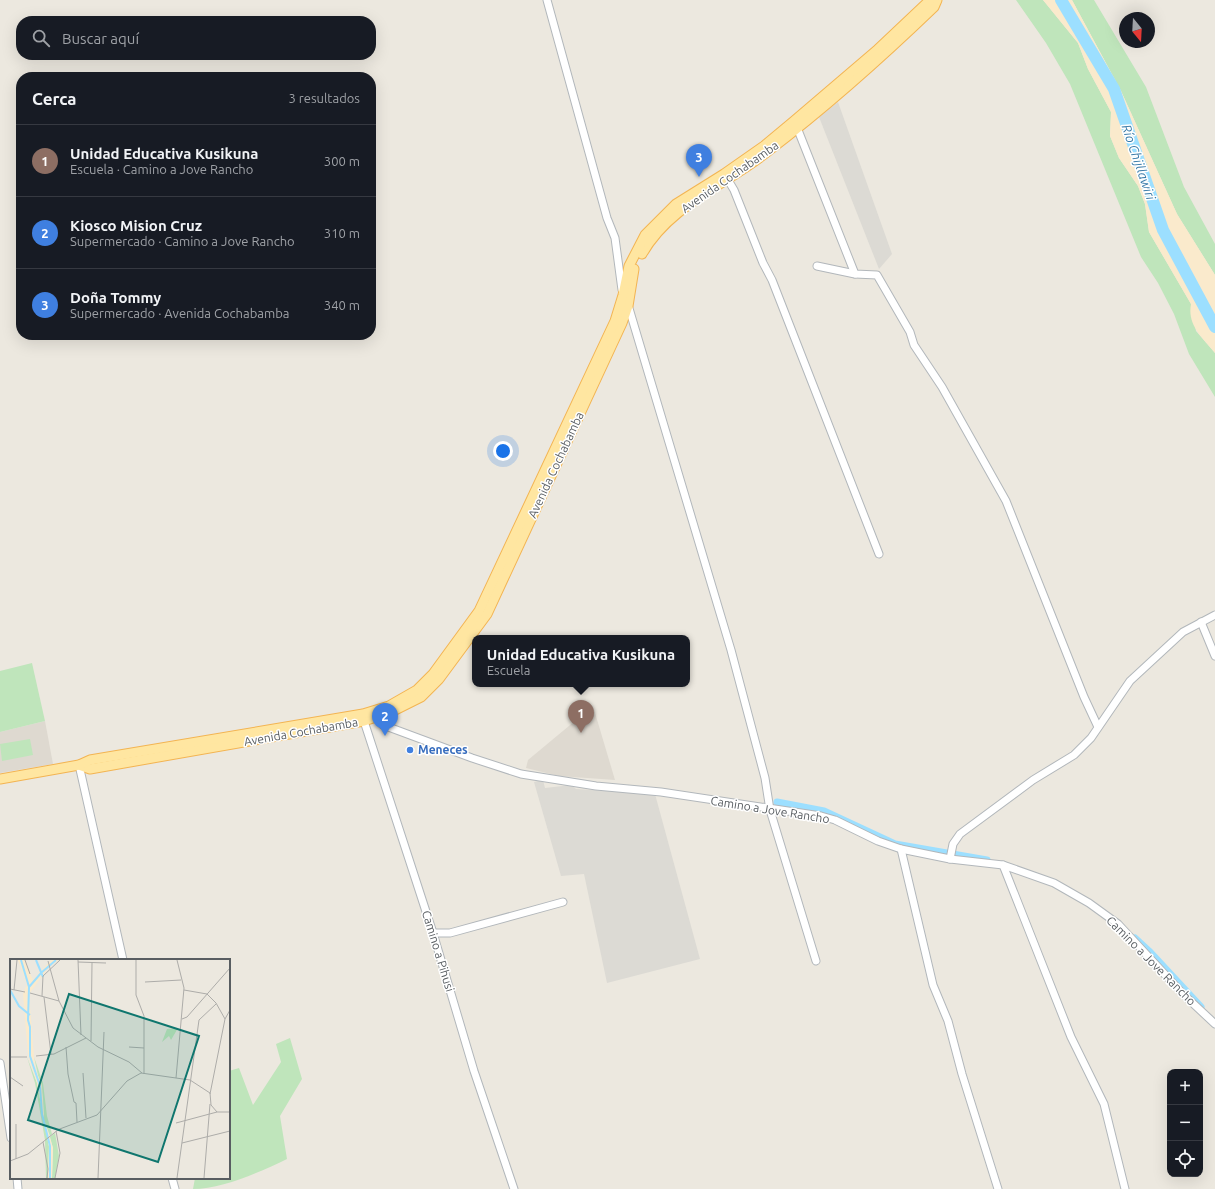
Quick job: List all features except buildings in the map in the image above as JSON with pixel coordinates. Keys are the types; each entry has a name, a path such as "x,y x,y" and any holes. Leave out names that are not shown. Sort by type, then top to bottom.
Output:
{"main road":[{"name":"Avenida Cochabamba","path":"796,125 930,0"},
{"name":"Avenida Cochabamba","path":"0,779 79,765 90,769 150,754 378,714 410,704 426,692 439,679 487,614 628,306 634,268 650,239 682,209 726,177 764,146 796,125 882,57 934,7 938,0"},
{"name":"Avenida Cochabamba","path":"378,714 410,695 433,674 486,600 615,321 623,294 628,266 645,235 676,204 726,177"}],"street":[{"path":"547,0 606,218 615,238 623,294 628,306 731,650 766,778 770,810 816,961"},
{"path":"796,125 855,274"},
{"path":"726,177 772,280 879,554"},
{"path":"817,266 855,274 878,275 910,332 914,344 942,387 1006,501 1084,697 1098,727"},
{"path":"950,859 952,844 960,834 1033,780 1074,755 1091,738 1130,681 1183,632 1215,615"},
{"path":"1201,622 1215,656"},
{"name":"Camino a Jove Rancho","path":"378,714 383,725 472,758 521,774 596,786 661,792 770,810 821,816 835,820 878,841 901,849 950,859 1003,865 1054,883 1089,903 1118,924 1183,994 1215,1024"},
{"name":"Camino a Pihusi","path":"363,717 434,933 474,1071 514,1189"},
{"path":"79,765 123,959"},
{"path":"901,849 933,985 948,1021 962,1074 998,1189"},
{"path":"1003,865 1071,1037 1104,1104 1125,1189"},
{"path":"434,933 450,933 562,902"},
{"path":"0,1063 10,1131"},
{"path":"17,1179 18,1189"},
{"path":"172,1179 174,1189"}],"shaded area":[{"path":"838,102 892,254 879,269 819,117"},
{"path":"593,706 615,780 559,776 526,768 528,760"},
{"path":"45,721 53,764 0,773 0,732"},
{"path":"543,780 545,788 571,785 576,789 655,794 700,959 607,983 584,874 561,876 534,782"}],"green space":[{"path":"1016,0 1043,0 1078,43 1088,69 1111,112 1110,136 1119,158 1138,186 1145,204 1149,232 1191,304 1196,331 1215,353 1215,397 1189,354 1174,314 1158,283 1141,257 1070,84 1046,43"},
{"path":"1072,0 1094,0 1119,42 1119,48 1123,48 1146,87 1184,187 1215,244 1215,275 1177,214 1121,91"},
{"path":"32,663 45,721 0,732 0,671"},
{"path":"30,739 33,755 2,761 0,744"},
{"path":"290,1038 302,1079 280,1116 287,1159 241,1179 216,1186 193,1189 195,1179 230,1179 230,1071 239,1068 253,1105 281,1062 276,1044"}],"sand":[{"path":"1043,0 1072,0 1121,91 1177,214 1215,275 1215,353 1193,325 1190,311 1191,304 1149,232 1145,204 1138,186 1119,158 1110,136 1111,112 1088,69 1078,43"}],"waterway":[{"name":"Río Chijllawiri","path":"1061,0 1114,89 1163,230 1215,327"},
{"path":"777,802 824,811 895,844 987,860"},
{"path":"1135,938 1201,1007"}],"place":[{"name":"Doña Tommy","path":"699,177"},
{"name":"Unidad Educativa Kusikuna","path":"581,733"},
{"name":"Kiosco Mision Cruz","path":"385,736"},
{"name":"Meneces","path":"410,750"}]}
